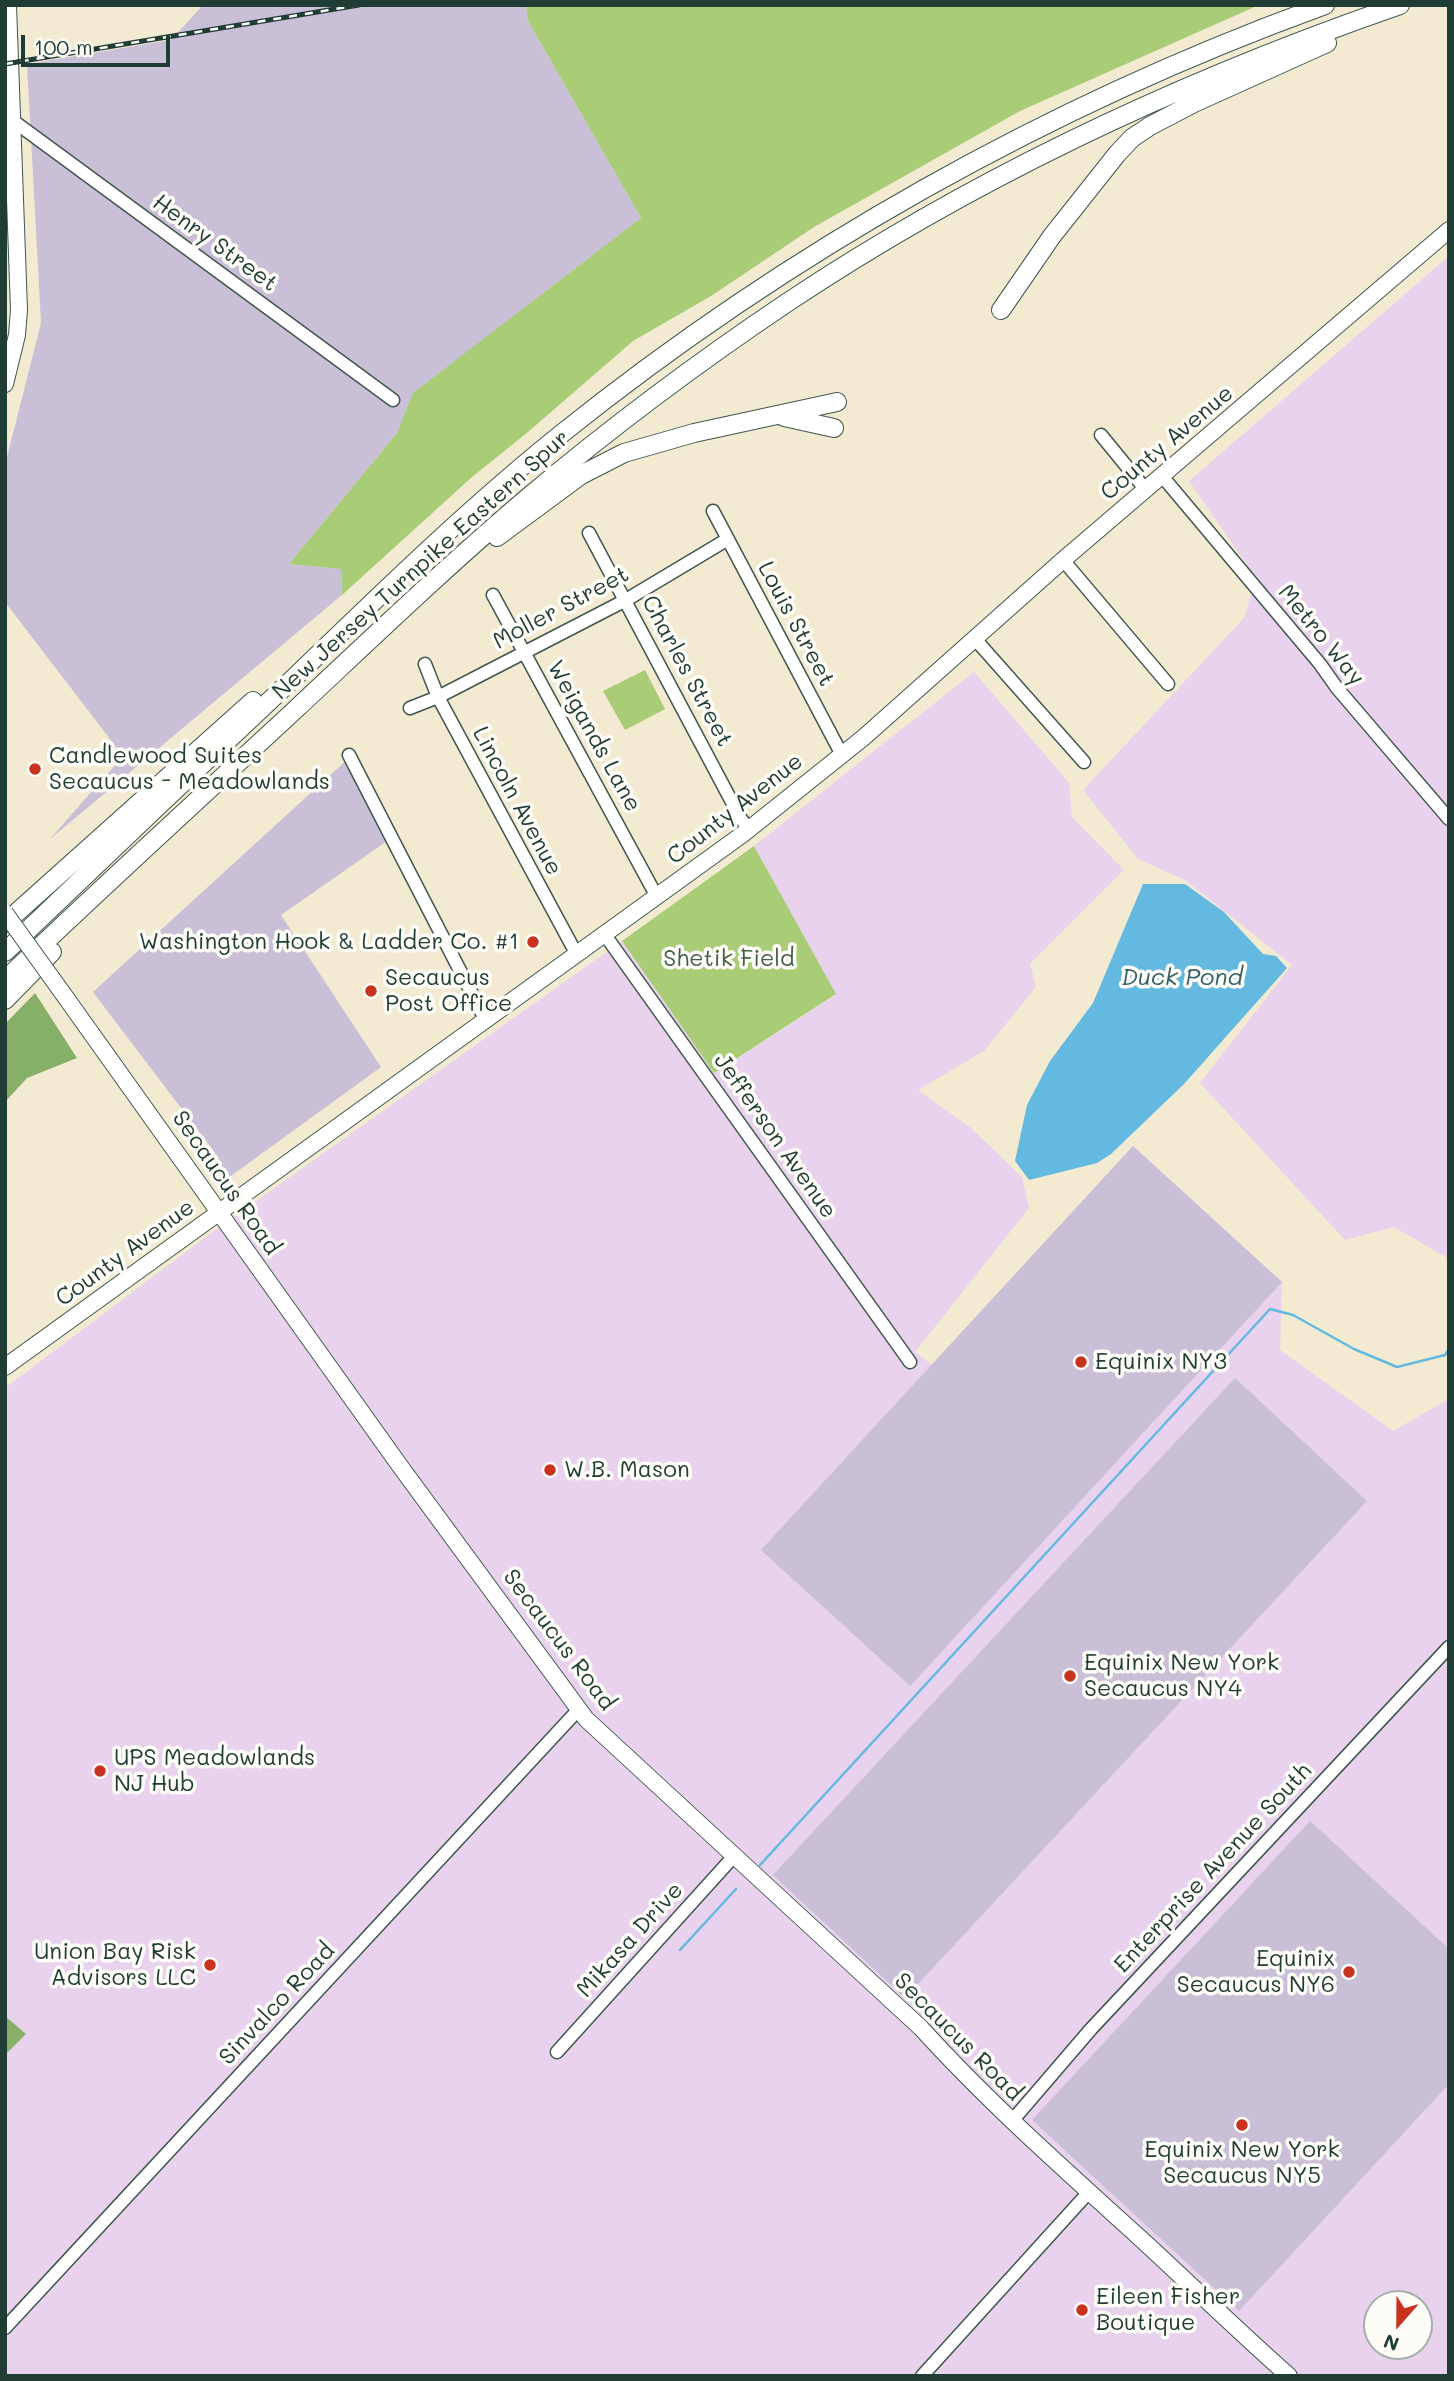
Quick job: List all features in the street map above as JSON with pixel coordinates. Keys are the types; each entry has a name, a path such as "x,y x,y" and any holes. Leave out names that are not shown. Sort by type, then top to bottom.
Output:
{"highway":[{"name":"New Jersey Turnpike Eastern Spur","path":"5,952 456,524 544,448 671,351 785,274 902,202 1054,121 1199,55 1325,5"},
{"name":"New Jersey Turnpike Eastern Spur","path":"5,980 426,588 529,497 637,411 786,304 863,255 982,187 1104,125 1240,65 1400,5"},
{"path":"1001,310 1052,236 1132,138 1150,125 1194,103 1334,40 1400,5"},
{"path":"426,588 536,510 573,480 602,463 660,442 837,402"},
{"path":"777,415 834,428"},
{"path":"5,923 253,701 314,658"},
{"path":"5,938 67,882 116,848"},
{"path":"5,1000 53,950 94,896"}],"main road":[{"path":"5,384 17,335 19,310 8,5"},
{"name":"County Avenue","path":"5,1367 577,956 749,829 842,755 1063,560 1449,230"},
{"name":"Secaucus Road","path":"5,913 400,1466 586,1719 921,2028 961,2072 1088,2193 1206,2297 1289,2376"}],"street":[{"name":"Henry Street","path":"12,120 393,400"},
{"path":"1101,435 1146,490"},
{"name":"Metro Way","path":"1162,476 1449,819"},
{"name":"Louis Street","path":"713,511 842,755"},
{"name":"Charles Street","path":"589,533 749,829"},
{"name":"Moller Street","path":"410,708 438,697 625,600 728,539"},
{"path":"1063,560 1168,684"},
{"name":"Weigands Lane","path":"493,595 657,897"},
{"path":"975,639 1084,762"},
{"name":"Lincoln Avenue","path":"425,664 438,697 577,956"},
{"path":"349,755 486,1021"},
{"name":"Jefferson Avenue","path":"605,935 909,1362"},
{"name":"Enterprise Avenue South","path":"1012,2121 1091,2029 1449,1647"},
{"name":"Sinvalco Road","path":"5,2328 579,1709"},
{"name":"Mikasa Drive","path":"557,2052 734,1856"},
{"path":"922,2376 1088,2193"}],"shaded area":[{"path":"203,5 526,5 528,21 641,218 414,393 397,433 289,564 341,569 342,595 50,839 123,756 5,602 5,465 41,323 27,64 171,40"},
{"path":"1449,256 1449,1259 1394,1227 1345,1240 1200,1083 1292,965 1185,880 1138,859 1083,790 1244,618 1256,578 1189,481"},
{"path":"974,672 1069,783 1072,817 1124,870 1030,964 1036,987 984,1051 918,1090 971,1128 1022,1177 1029,1208 915,1352 932,1365 1133,1146 1282,1282 1280,1350 1393,1431 1449,1399 1449,2376 5,2376 5,2055 26,2034 5,2016 5,1388 207,1236 622,941 714,1073 836,995 754,846"},
{"path":"350,757 390,839 281,915 381,1067 224,1181 219,1158 93,992"},
{"path":"1133,1146 1282,1282 910,1686 761,1550"},
{"path":"1235,1378 1367,1501 905,1998 773,1875"},
{"path":"1310,1821 1449,1949 1449,2084 1239,2311 1032,2120"}],"green space":[{"path":"526,5 1259,5 1020,111 814,227 711,296 633,341 472,477 342,595 341,569 289,564 397,433 413,393 641,218 528,21"},
{"path":"645,670 665,709 625,730 603,691"},
{"name":"Shetik Field","path":"754,846 836,994 714,1073 622,941"},
{"path":"35,993 77,1058 27,1078 5,1102 5,1024"},
{"path":"5,2016 26,2034 5,2055"}],"water":[{"name":"Duck Pond","path":"1143,884 1185,884 1224,912 1263,954 1276,956 1287,968 1184,1084 1111,1154 1097,1163 1029,1180 1015,1161 1027,1105 1050,1061 1093,1003"}],"waterway":[{"path":"760,1865 1270,1309 1293,1315 1354,1349 1397,1367 1445,1355 1449,1349"},
{"path":"680,1950 736,1889"}],"railway":[{"path":"5,64 359,5"}],"place":[{"name":"Candlewood Suites Secaucus - Meadowlands","path":"35,769"},
{"name":"Washington Hook & Ladder Co. #1","path":"533,942"},
{"name":"Secaucus Post Office","path":"371,991"},
{"name":"Equinix NY3","path":"1081,1362"},
{"name":"W.B. Mason","path":"550,1470"},
{"name":"Equinix New York Secaucus NY4","path":"1070,1676"},
{"name":"UPS Meadowlands NJ Hub","path":"100,1771"},
{"name":"Union Bay Risk Advisors LLC","path":"210,1965"},
{"name":"Equinix Secaucus NY6","path":"1349,1972"},
{"name":"Equinix New York Secaucus NY5","path":"1242,2125"},
{"name":"Eileen Fisher Boutique","path":"1082,2310"}]}
